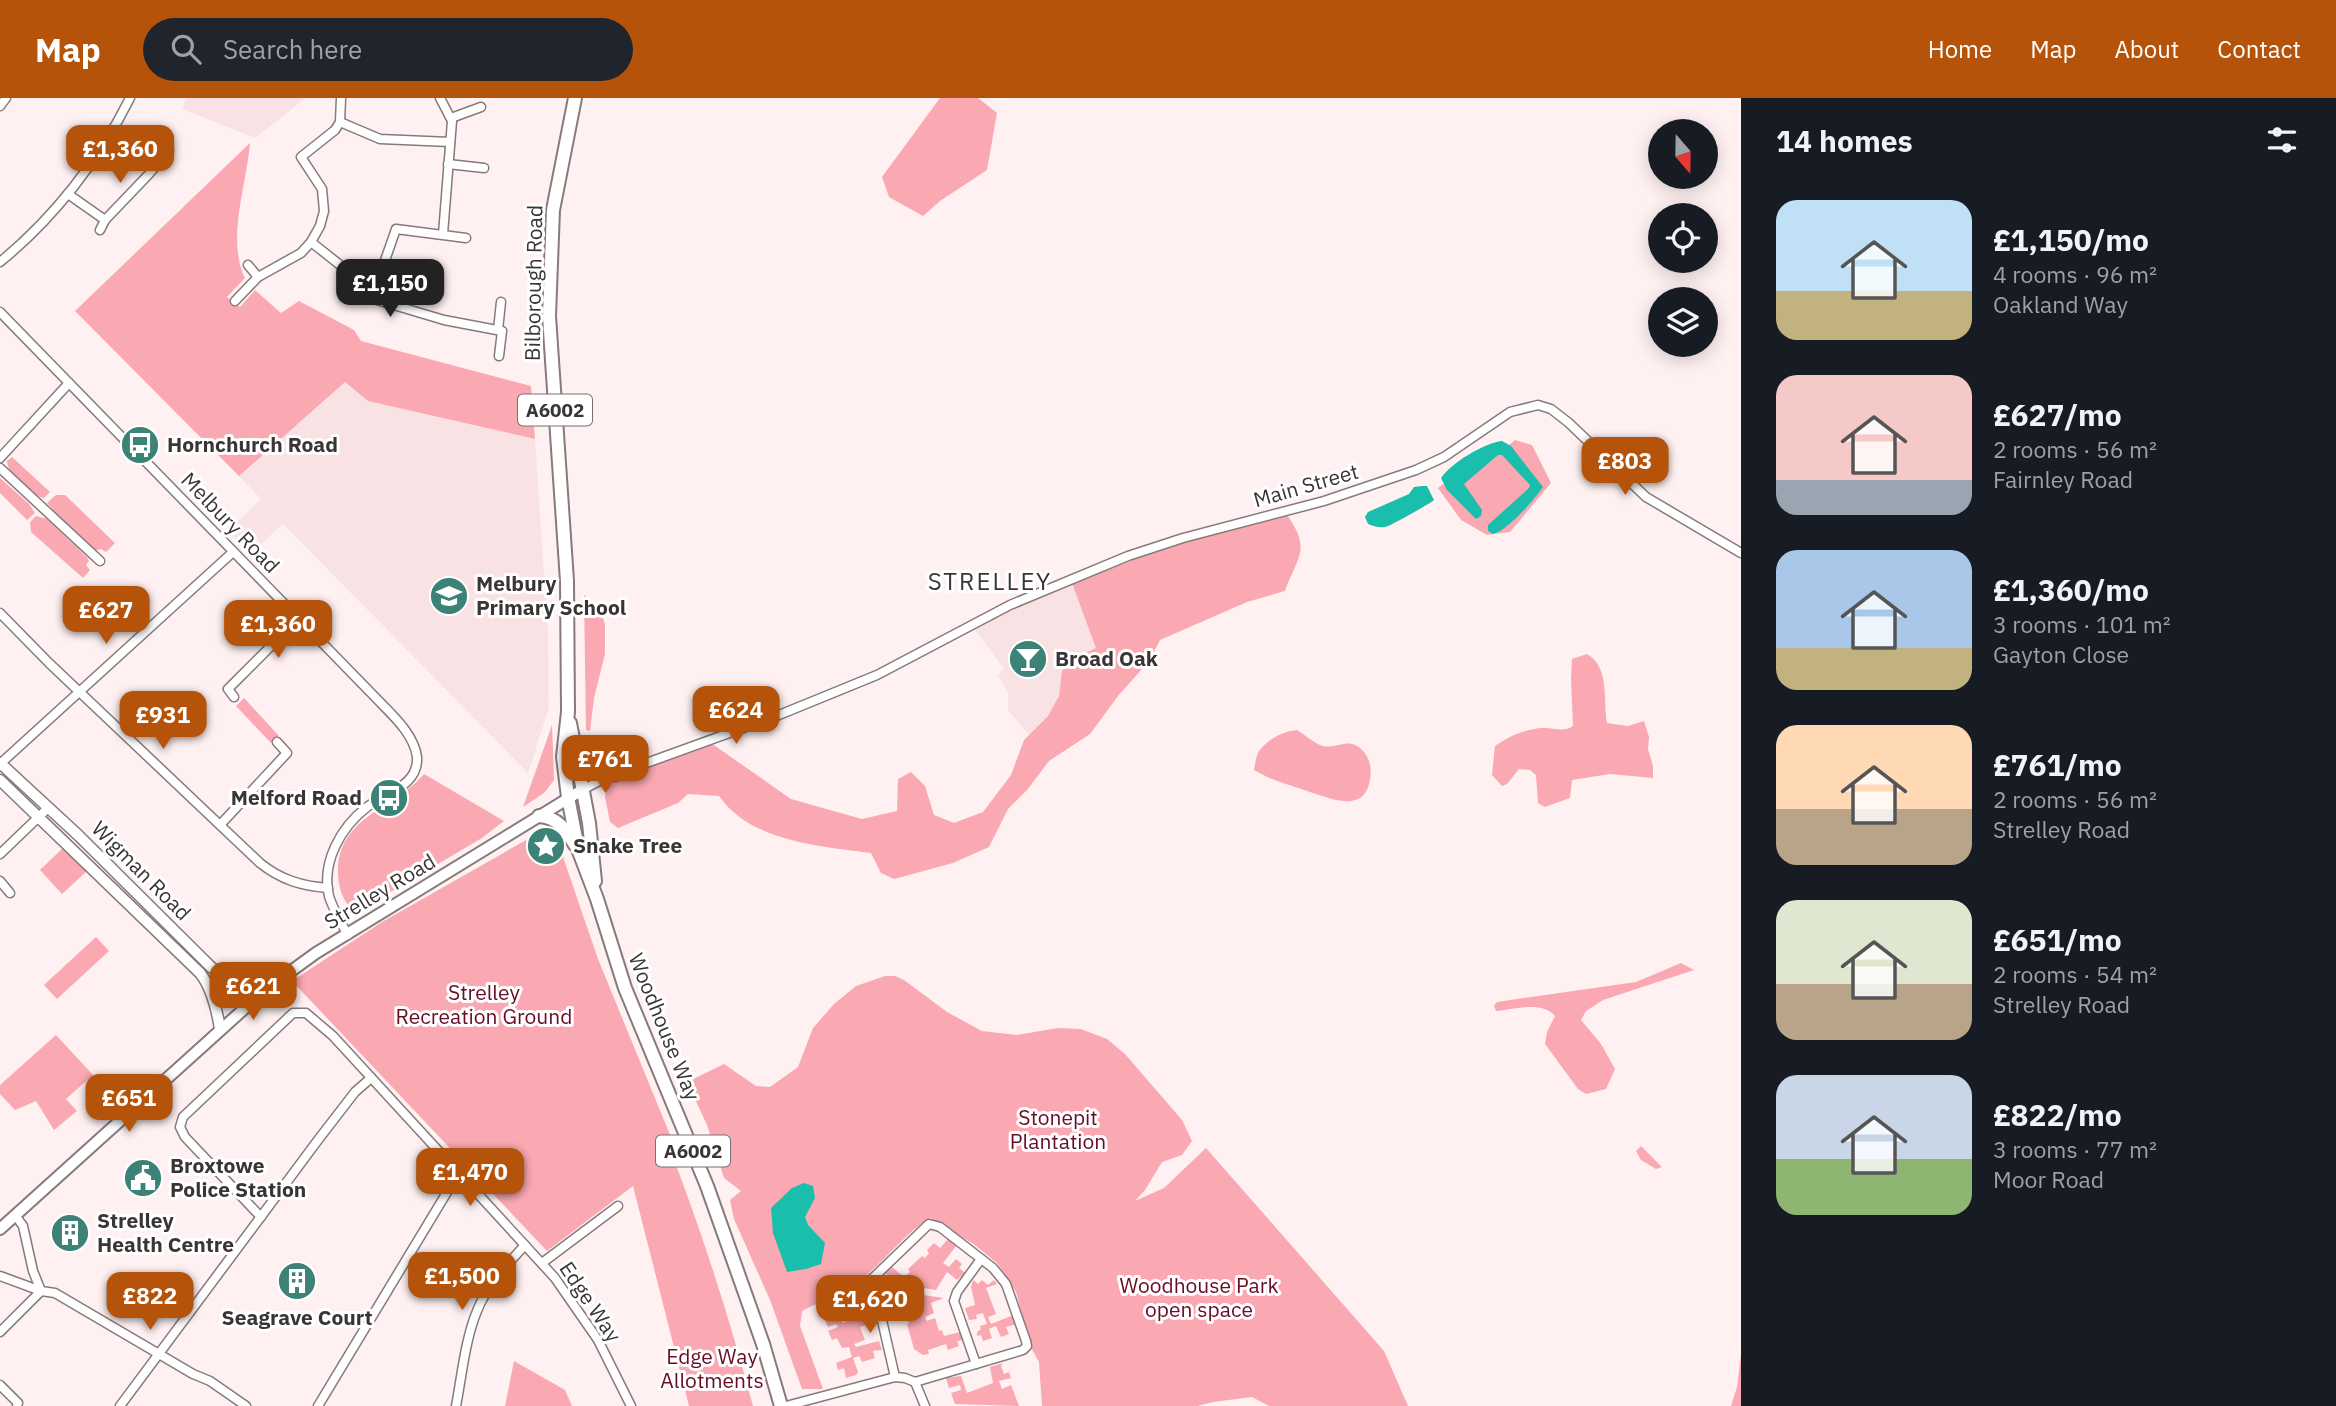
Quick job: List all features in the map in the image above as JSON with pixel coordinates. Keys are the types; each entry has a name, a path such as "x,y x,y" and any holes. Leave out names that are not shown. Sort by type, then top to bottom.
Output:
{"main road":[{"name":"Bilborough Road","path":"568,797 563,757 568,712 567,581 550,362 549,304 553,210 572,102"},
{"name":"Bilborough Road","path":"568,712 578,755 582,790"},
{"path":"578,755 584,764 595,772 616,774"},
{"name":"Strelley Road","path":"0,1229 265,990 316,953 582,790"},
{"name":"Woodhouse Way","path":"582,790 589,823 597,899"},
{"name":"Woodhouse Way","path":"568,797 578,849 625,988 707,1186 784,1406"},
{"name":"A6002","path":"539,816 557,821 578,849"}],"street":[{"path":"0,106 6,98"},
{"path":"0,262 39,227 68,194 110,134 130,98"},
{"path":"235,302 258,277 291,260 311,242 322,220 324,197 319,183 301,157 331,135 340,122 341,98"},
{"path":"440,98 451,118 443,234"},
{"path":"451,118 481,107"},
{"path":"340,122 380,139 450,142"},
{"path":"100,230 106,219 169,150"},
{"path":"448,164 484,168"},
{"path":"68,194 106,219"},
{"path":"366,287 382,269 396,229 466,238"},
{"path":"311,242 366,287 377,300 444,320 502,331 499,356"},
{"path":"248,265 258,277"},
{"path":"498,330 501,302"},
{"name":"Melbury Road","path":"0,312 299,618 404,730 416,755 416,767 409,780 365,808 342,832 329,866 328,888"},
{"path":"0,458 69,383"},
{"name":"Main Street","path":"844,688 877,675 1010,604 1080,574 1156,545 1324,502 1416,470 1444,457 1510,412 1538,405 1551,409 1569,423 1646,497 1741,552"},
{"path":"0,468 100,561"},
{"path":"0,763 233,552"},
{"path":"0,613 274,874 292,882 328,888 348,935"},
{"path":"234,697 228,690 299,618"},
{"name":"Strelley Road","path":"582,790 616,774 771,718 844,688"},
{"path":"220,825 287,753 278,742"},
{"name":"Wigman Road","path":"0,763 49,807 212,968 224,976 257,985 265,990"},
{"name":"Wigman Road","path":"0,780 200,973 211,993 220,1029"},
{"path":"0,855 49,807"},
{"path":"0,881 10,893"},
{"name":"Edge Way","path":"261,1217 185,1137 180,1127 183,1117 293,1013 306,1013 333,1036 542,1263 597,1340 631,1406"},
{"path":"120,1406 355,1092 371,1078"},
{"path":"318,1406 458,1174"},
{"path":"542,1263 618,1206"},
{"path":"15,1215 23,1226 33,1271 41,1291"},
{"path":"784,1406 895,1377 915,1382 1016,1353 1027,1346 1006,1284 993,1268 940,1227 929,1224 847,1297"},
{"path":"456,1406 469,1338 478,1310 497,1277 525,1245"},
{"path":"976,1364 954,1301 957,1292 981,1259"},
{"path":"0,1276 41,1291 55,1293 193,1374 210,1381 246,1406"},
{"path":"861,1287 881,1317 895,1377"},
{"path":"0,1332 41,1291"},
{"path":"915,1382 925,1406"},
{"path":"0,1385 18,1403 17,1406"}],"shaded area":[{"path":"186,98 306,98 255,138 182,109"},
{"name":"Melbury Primary School","path":"345,382 368,401 535,439 548,632 549,708 528,773 283,524 250,554 228,531 261,499 239,476"},
{"path":"1502,441 1511,446 1543,487 1513,521 1493,534 1488,531 1488,525 1530,485 1502,455 1498,455 1464,484 1482,510 1481,516 1476,519 1447,490 1441,478 1452,466 1469,455"},
{"path":"1427,486 1434,500 1388,526 1368,524 1365,517 1368,512 1409,494 1414,487"},
{"path":"1072,583 1097,648 1062,671 1059,696 1048,716 1029,735 1008,710 1008,693 998,675 1004,669 974,628"},
{"path":"804,1183 813,1186 815,1198 805,1217 808,1225 825,1243 821,1264 787,1272 773,1233 771,1208 792,1188"}],"green space":[{"path":"940,98 978,98 997,113 987,170 940,201 923,216 889,197 882,177"},
{"path":"250,143 237,230 237,247 245,278 227,297 240,307 255,290 281,313 299,301 354,330 361,341 531,386 535,439 368,401 345,382 239,476 75,311"},
{"path":"1515,440 1532,445 1551,483 1510,532 1487,535 1461,520 1438,488 1443,484 1463,484"},
{"path":"12,457 50,492 44,498 33,493 15,478 7,461"},
{"path":"0,478 29,504 35,513 27,520 0,493"},
{"path":"56,495 65,495 115,543 106,552 101,549 94,551 53,513 47,503"},
{"path":"1287,515 1295,527 1301,545 1285,591 1247,602 1160,640 1150,660 1118,696 1090,734 1049,761 1027,790 1008,809 989,847 953,863 894,879 881,873 871,853 809,844 768,832 749,823 719,796 688,794 678,803 618,828 610,822 605,797 607,782 711,743 791,799 862,819 897,811 898,779 911,772 925,786 934,815 954,823 983,812 1011,775 1024,740 1048,716 1059,696 1062,671 1069,661 1096,648 1072,583 1184,541"},
{"path":"36,516 47,519 87,557 89,561 86,565 90,570 83,578 31,532 30,522"},
{"path":"584,595 601,610 605,625 605,654 594,698 590,731 586,730"},
{"path":"281,608 287,620 280,631 269,618"},
{"path":"1587,654 1599,667 1602,676 1607,723 1628,726 1644,721 1649,737 1648,749 1653,778 1610,774 1572,780 1570,798 1545,807 1538,803 1536,775 1530,770 1519,769 1507,784 1502,786 1492,775 1495,746 1528,730 1565,729 1573,726 1572,659"},
{"path":"244,698 279,736 271,743 236,706"},
{"path":"552,725 554,780 544,793 523,807"},
{"path":"1297,730 1320,745 1351,744 1364,752 1370,763 1371,775 1367,791 1361,798 1352,801 1333,799 1279,782 1254,770 1258,753 1265,744 1281,734"},
{"path":"424,774 504,821 482,838 355,913 344,898 338,876 341,852 348,837 371,814 399,796"},
{"name":"Strelley Recreation Ground","path":"549,827 562,854 598,959 675,1147 671,1152 715,1278 753,1406 689,1406 633,1186 547,1251 292,981 382,922"},
{"path":"63,848 87,871 62,894 40,870"},
{"path":"96,937 109,951 57,999 44,985"},
{"path":"1681,963 1694,970 1603,1000 1586,1011 1581,1020 1601,1044 1615,1069 1606,1089 1586,1094 1578,1089 1545,1044 1547,1032 1555,1016 1550,1011 1536,1007 1496,1011 1494,1006 1497,1002 1636,982"},
{"path":"885,976 904,980 947,1012 982,1031 1017,1035 1058,1028 1081,1029 1107,1039 1125,1054 1182,1120 1192,1141 1182,1155 1162,1162 1135,1201 1164,1188 1206,1148 1384,1351 1408,1406 1269,1406 1252,1397 1197,1406 1042,1406 1039,1362 1030,1346 1016,1292 998,1264 975,1245 930,1218 858,1281 802,1311 800,1326 823,1389 802,1389 770,1300 734,1219 730,1200 741,1191 724,1178 707,1125 687,1082 724,1064 756,1086 770,1087 798,1067 813,1028 834,1004 856,986"},
{"path":"56,1035 93,1075 66,1099 77,1111 54,1130 36,1101 15,1110 0,1094 0,1085"},
{"path":"1641,1146 1662,1167 1656,1169 1641,1160 1636,1151"},
{"path":"949,1238 956,1246 943,1263 949,1267 956,1259 962,1264 959,1268 965,1273 957,1280 947,1272 936,1290 924,1288 923,1295 944,1298 931,1303 934,1313 925,1317 927,1321 935,1318 939,1331 942,1330 944,1336 960,1332 965,1340 957,1341 959,1346 948,1350 946,1344 928,1350 929,1354 923,1355 914,1349 907,1324 909,1323 901,1302 897,1301 906,1296 902,1290 895,1293 887,1284 892,1279 885,1273 892,1267 904,1277 910,1272 908,1269 922,1256 925,1258 929,1253 927,1250 934,1243 940,1248"},
{"path":"973,1280 978,1284 982,1280 988,1285 994,1280 997,1284 986,1288 996,1314 988,1317 991,1324 1011,1316 1015,1318 1017,1324 1006,1327 1009,1334 1001,1337 996,1326 989,1329 992,1338 983,1341 981,1335 977,1336 980,1326 987,1324 983,1313 976,1315 977,1319 969,1320 965,1308 975,1305 971,1287"},
{"path":"833,1308 843,1323 851,1318 850,1315 856,1310 861,1316 870,1309 876,1321 860,1327 865,1340 854,1344 856,1347 879,1341 882,1350 873,1351 875,1358 862,1362 859,1356 853,1358 858,1372 846,1378 844,1368 838,1370 836,1363 852,1357 849,1347 842,1348 837,1338 832,1340 828,1331 838,1327 836,1324 828,1327 824,1318 828,1316 826,1311"},
{"path":"1741,1354 1741,1406 1731,1406 1737,1387"},
{"path":"514,1361 565,1390 572,1406 505,1406"},
{"path":"1003,1363 1001,1366 1004,1374 1009,1372 1011,1378 999,1381 1002,1389 1011,1385 1019,1406 955,1404 951,1393 961,1390 960,1385 949,1388 946,1378 961,1376 967,1393 993,1383 990,1367"}],"place":[{"name":"Hornchurch Road","path":"140,445"},
{"name":"Melbury Primary School","path":"449,596"},
{"name":"Broad Oak","path":"1028,659"},
{"name":"Melford Road","path":"389,798"},
{"name":"Snake Tree","path":"546,846"},
{"name":"Broxtowe Police Station","path":"143,1178"},
{"name":"Strelley Health Centre","path":"70,1233"},
{"name":"Seagrave Court","path":"297,1281"}],"district":[{"name":"STRELLEY","path":"990,582"}],"park label":[{"name":"Stonepit Plantation","path":"1058,1130"},
{"name":"Woodhouse Park open space","path":"1199,1298"},
{"name":"Edge Way Allotments","path":"712,1369"}]}
